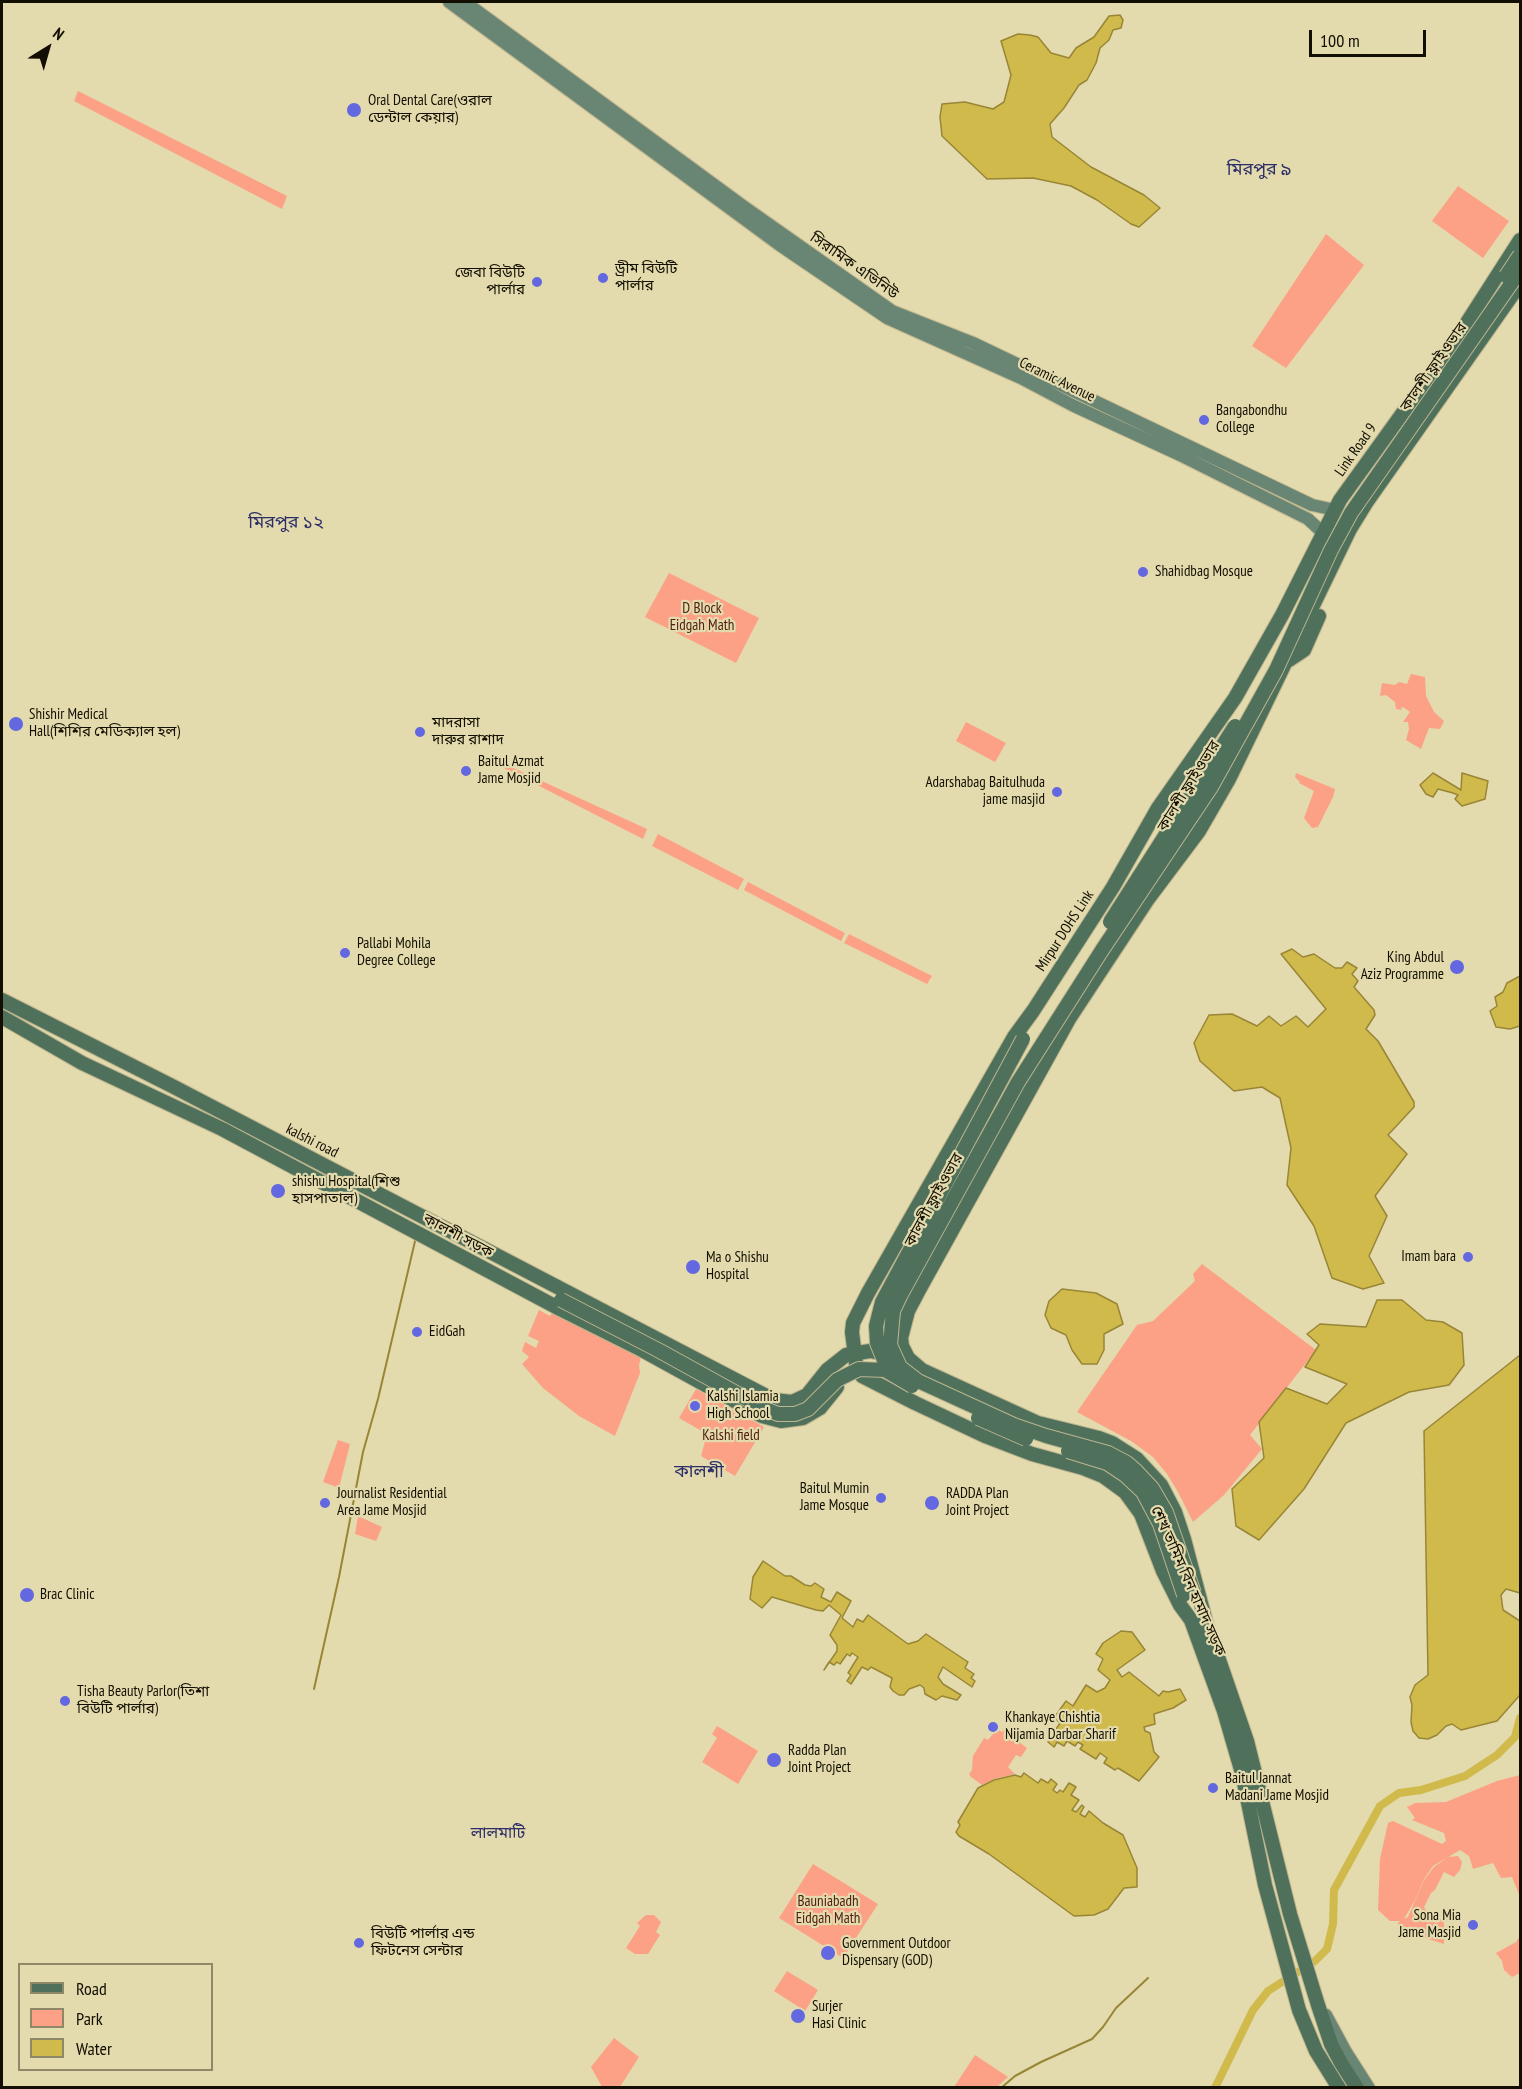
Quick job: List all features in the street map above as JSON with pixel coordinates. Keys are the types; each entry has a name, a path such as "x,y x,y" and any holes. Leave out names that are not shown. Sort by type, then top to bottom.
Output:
{"main road":[{"name":"Ceramic Avenue","path":"449,2 781,246 891,320 1021,378 1074,406 1180,455 1308,519 1323,532"},
{"name":"সিরামিক এভিনিউ","path":"465,2 743,206 892,311 973,343 1312,505 1335,510"},
{"name":"Link Road 9","path":"1323,532 1376,449 1459,334 1521,240"},
{"path":"894,1375 882,1342 883,1325 888,1308 1015,1079 1129,890 1203,779 1271,668 1341,519 1521,255"},
{"name":"কালশী ফ্লাইওভার","path":"1189,1594 1166,1512 1152,1488 1136,1471 1108,1453 1014,1425 918,1381 907,1373 896,1359 890,1345 893,1311 1018,1082 1102,950 1211,787 1276,670 1331,550 1351,513 1521,271"},
{"path":"912,1363 904,1352 901,1338 908,1311 1068,1019 1148,899 1199,831 1224,790 1347,534 1366,503 1521,284"},
{"name":"Mirpur DOHS Link","path":"854,1353 853,1323 861,1305 1014,1036 1033,1011 1113,887 1158,808 1235,699 1282,615 1323,532"},
{"path":"1188,766 1189,787 1199,797 1207,799 1224,790"},
{"path":"1158,808 1176,798 1189,801 1198,812 1199,831"},
{"name":"kalshi road","path":"2,1000 766,1397 783,1402 800,1400 837,1361 854,1353"},
{"name":"কালশী ফ্লাইওভার","path":"894,1375 886,1365 877,1343 876,1326 882,1302 1023,1039 1033,1011"},
{"name":"কালশী সড়ক","path":"2,1017 82,1063 222,1130 648,1353 762,1416 782,1421 803,1418 820,1408 842,1382 862,1376"},
{"name":"কালশী ফ্লাইওভার","path":"892,1323 1020,1092 1055,1035 1068,1019"},
{"name":"কালশী ফ্লাইওভার","path":"450,1251 469,1254 778,1414 795,1414 808,1409 837,1380 855,1370 878,1369 1009,1433 1097,1459 1125,1475 1143,1492 1155,1511 1189,1594"},
{"name":"শেখ তামিম বিন হামাদ সড়ক","path":"854,1353 870,1351 892,1355 993,1404 1051,1427 1112,1443 1137,1459 1154,1476 1175,1512 1206,1622 1247,1741 1296,1935 1331,2044 1357,2088"},
{"path":"854,1353 862,1376"},
{"path":"880,1385 873,1375 872,1364 879,1357 892,1355"},
{"name":"শেখ তামিম বিন হামাদ সড়ক","path":"862,1376 985,1436 1040,1457 1093,1471 1125,1492 1141,1514 1163,1571 1180,1605 1191,1620 1224,1711 1242,1773 1265,1885 1299,2010 1316,2051 1339,2088"},
{"path":"1040,1457 1047,1454 1054,1444 1056,1436 1051,1427"},
{"path":"1189,1594 1191,1620"},
{"path":"1189,1594 1206,1622"},
{"path":"1318,2004 1369,2088"},
{"path":"1299,2010 1297,2023 1308,2050 1332,2088"}],"green space":[{"path":"78,91 287,196 282,209 74,101"},
{"path":"1458,186 1509,221 1483,258 1432,221"},
{"path":"1326,234 1364,265 1286,368 1252,346"},
{"name":"D Block Eidgah Math","path":"669,573 759,618 736,663 645,617"},
{"path":"1411,674 1425,677 1426,696 1434,712 1444,721 1440,729 1429,728 1421,749 1406,740 1408,722 1403,722 1410,712 1403,707 1402,710 1396,709 1395,702 1386,695 1380,696 1382,683 1407,684"},
{"path":"966,722 1006,743 995,762 956,741"},
{"path":"500,762 647,829 643,839 502,767"},
{"path":"1296,773 1335,789 1318,827 1312,828 1304,818 1314,791 1299,783 1295,777"},
{"path":"658,834 744,879 738,890 652,846"},
{"path":"748,882 845,933 841,941 744,890"},
{"path":"849,934 932,976 927,984 844,943"},
{"path":"1202,1264 1316,1350 1250,1435 1262,1449 1224,1495 1193,1522 1167,1474 1153,1457 1131,1441 1077,1412 1137,1325 1153,1321 1195,1281 1193,1274"},
{"path":"539,1310 550,1316 553,1311 641,1357 640,1373 615,1436 579,1416 543,1388 522,1364 529,1357 522,1351 525,1342 536,1348 539,1341 528,1336"},
{"name":"Kalshi field","path":"696,1389 764,1427 735,1476 701,1456 707,1434 679,1418"},
{"path":"338,1440 350,1444 339,1488 323,1482"},
{"path":"358,1516 382,1527 376,1541 355,1534"},
{"path":"717,1726 758,1751 738,1784 702,1762 717,1738 712,1734"},
{"path":"1006,1727 1023,1736 1019,1742 1027,1748 1021,1757 1016,1755 1008,1767 1015,1774 994,1779 982,1785 969,1774 972,1770 973,1756 984,1738 988,1740 997,1729 1002,1732"},
{"path":"1520,1775 1520,1897 1512,1877 1501,1878 1493,1863 1473,1869 1469,1856 1460,1850 1448,1857 1458,1856 1462,1862 1460,1870 1454,1877 1444,1872 1424,1907 1428,1914 1427,1919 1436,1923 1444,1916 1444,1944 1416,1935 1398,1935 1400,1921 1390,1921 1378,1910 1380,1859 1388,1823 1393,1821 1442,1844 1446,1841 1444,1833 1412,1820 1415,1818 1407,1807 1415,1803 1446,1802 1497,1781","holes":["1447,1858 1434,1867 1424,1880 1408,1917 1404,1919 1424,1879 1433,1866"]},
{"name":"Bauniabadh Eidgah Math","path":"813,1864 878,1904 843,1958 779,1918"},
{"path":"646,1915 654,1915 661,1922 656,1932 660,1935 648,1954 635,1954 626,1948 640,1926 637,1923"},
{"path":"1520,1936 1520,1973 1512,1977 1504,1970 1502,1961 1496,1953 1516,1942"},
{"path":"787,1971 818,1990 805,2011 774,1991"},
{"path":"614,2038 639,2057 620,2087 602,2087 591,2067"},
{"path":"975,2055 1008,2077 997,2087 954,2087"}],"water":[{"path":"1120,15 1123,20 1121,28 1113,30 1109,40 1100,48 1096,63 1087,80 1079,85 1050,124 1052,137 1091,167 1144,195 1160,208 1139,227 1071,186 1033,178 987,179 942,136 940,117 942,104 965,102 993,109 1004,102 1011,75 1001,41 1018,34 1038,37 1051,53 1069,58 1076,48 1094,37 1109,16"},
{"path":"1433,773 1461,790 1462,773 1488,781 1485,799 1462,806 1455,799 1458,795 1453,793 1438,789 1433,797 1426,794 1420,785"},
{"path":"1292,949 1303,957 1314,954 1335,968 1342,968 1347,962 1357,968 1352,974 1358,981 1354,987 1374,1010 1375,1015 1366,1029 1378,1041 1414,1102 1414,1107 1388,1135 1407,1154 1375,1196 1387,1216 1369,1256 1384,1283 1363,1289 1332,1278 1314,1226 1287,1185 1291,1148 1280,1098 1262,1087 1234,1091 1200,1061 1194,1043 1209,1015 1232,1014 1257,1026 1269,1016 1281,1026 1296,1016 1308,1027 1326,1009 1281,954"},
{"path":"1520,976 1520,1026 1510,1029 1496,1027 1490,1011 1497,1006 1495,997 1503,992 1507,983"},
{"path":"1062,1289 1096,1293 1117,1304 1123,1324 1104,1334 1104,1350 1097,1364 1082,1364 1072,1350 1066,1335 1051,1328 1045,1315 1049,1301"},
{"path":"1377,1300 1402,1300 1426,1320 1443,1322 1462,1333 1464,1365 1449,1385 1409,1392 1346,1423 1304,1489 1259,1540 1236,1526 1232,1489 1264,1458 1259,1422 1286,1388 1327,1404 1347,1384 1305,1367 1319,1345 1307,1334 1320,1324 1366,1327"},
{"path":"1520,1355 1520,1593 1506,1589 1501,1595 1503,1610 1520,1621 1520,1695 1497,1721 1461,1730 1452,1724 1428,1739 1419,1738 1413,1731 1411,1722 1410,1697 1415,1685 1428,1675 1424,1431"},
{"path":"763,1561 785,1576 791,1576 805,1585 811,1586 815,1583 824,1589 821,1597 831,1602 837,1592 851,1601 842,1618 853,1627 857,1619 863,1622 868,1615 908,1644 918,1641 926,1634 968,1662 965,1668 974,1674 971,1678 975,1681 972,1687 943,1667 938,1677 943,1684 961,1695 957,1700 942,1696 936,1700 925,1694 924,1688 920,1685 909,1689 904,1695 899,1695 890,1687 892,1678 871,1667 868,1670 862,1667 851,1684 847,1681 851,1675 848,1673 858,1657 852,1653 850,1656 847,1654 840,1664 837,1662 834,1665 829,1662 837,1651 837,1645 830,1635 841,1615 829,1605 823,1611 772,1597 762,1608 750,1599 753,1577"},
{"path":"1121,1631 1132,1632 1145,1650 1117,1670 1122,1677 1129,1672 1159,1696 1163,1691 1180,1689 1186,1700 1173,1708 1154,1714 1155,1724 1144,1727 1145,1731 1150,1733 1154,1752 1159,1757 1139,1781 1118,1768 1115,1770 1104,1763 1107,1758 1100,1753 1096,1759 1080,1749 1083,1745 1078,1742 1075,1746 1067,1741 1064,1746 1057,1742 1054,1747 1048,1742 1060,1723 1054,1718 1066,1701 1073,1706 1086,1685 1097,1692 1105,1688 1110,1680 1098,1670 1103,1659 1096,1654 1103,1643"},
{"path":"1024,1773 1038,1783 1041,1779 1048,1783 1051,1779 1057,1784 1053,1790 1057,1793 1060,1790 1063,1792 1069,1783 1076,1787 1071,1795 1079,1800 1072,1810 1076,1812 1082,1805 1084,1807 1080,1814 1085,1817 1089,1811 1123,1835 1137,1868 1137,1887 1124,1888 1108,1909 1094,1915 1074,1916 989,1854 959,1836 956,1832 960,1825 958,1822 978,1788 994,1780 1015,1775 1021,1777"}],"waterway":[{"path":"314,1689 339,1577 363,1452 378,1399 416,1237"},
{"path":"1215,2088 1253,2010 1268,1991 1315,1961 1327,1949 1333,1924 1334,1890 1380,1806 1399,1793 1421,1790 1465,1776 1497,1755 1515,1737 1520,1718"},
{"path":"1001,2088 1015,2076 1092,2039 1116,2008 1148,1978"}],"place":[{"name":"Oral Dental Care(ওরাল ডেন্টাল কেয়ার)","path":"354,110"},
{"name":"ড্রীম বিউটি পার্লার","path":"603,278"},
{"name":"জেবা বিউটি পার্লার","path":"537,282"},
{"name":"Bangabondhu College","path":"1204,420"},
{"name":"Shahidbag Mosque","path":"1143,572"},
{"name":"Shishir Medical Hall(শিশির মেডিক্যাল হল)","path":"16,724"},
{"name":"মাদরাসা দারুর রাশাদ","path":"420,732"},
{"name":"Baitul Azmat Jame Mosjid","path":"466,771"},
{"name":"Adarshabag Baitulhuda jame masjid","path":"1057,792"},
{"name":"Pallabi Mohila Degree College","path":"345,953"},
{"name":"King Abdul Aziz Programme","path":"1457,967"},
{"name":"shishu Hospital(শিশু হাসপাতাল)","path":"278,1191"},
{"name":"Imam bara","path":"1468,1257"},
{"name":"Ma o Shishu Hospital","path":"693,1267"},
{"name":"EidGah","path":"417,1332"},
{"name":"Kalshi Islamia High School","path":"695,1406"},
{"name":"Baitul Mumin Jame Mosque","path":"881,1498"},
{"name":"Journalist Residential Area Jame Mosjid","path":"325,1503"},
{"name":"RADDA Plan Joint Project","path":"932,1503"},
{"name":"Brac Clinic","path":"27,1595"},
{"name":"Tisha Beauty Parlor(তিশা বিউটি পার্লার)","path":"65,1701"},
{"name":"Khankaye Chishtia Nijamia Darbar Sharif","path":"993,1727"},
{"name":"Radda Plan Joint Project","path":"774,1760"},
{"name":"Baitul Jannat Madani Jame Mosjid","path":"1213,1788"},
{"name":"Sona Mia Jame Masjid","path":"1473,1925"},
{"name":"বিউটি পার্লার এন্ড ফিটনেস সেন্টার","path":"359,1943"},
{"name":"Government Outdoor Dispensary (GOD)","path":"828,1953"},
{"name":"Surjer Hasi Clinic","path":"798,2016"}],"district":[{"name":"মিরপুর ৯","path":"1259,170"},
{"name":"মিরপুর ১২","path":"286,523"},
{"name":"কালশী","path":"699,1472"},
{"name":"লালমাটি","path":"498,1833"}]}
